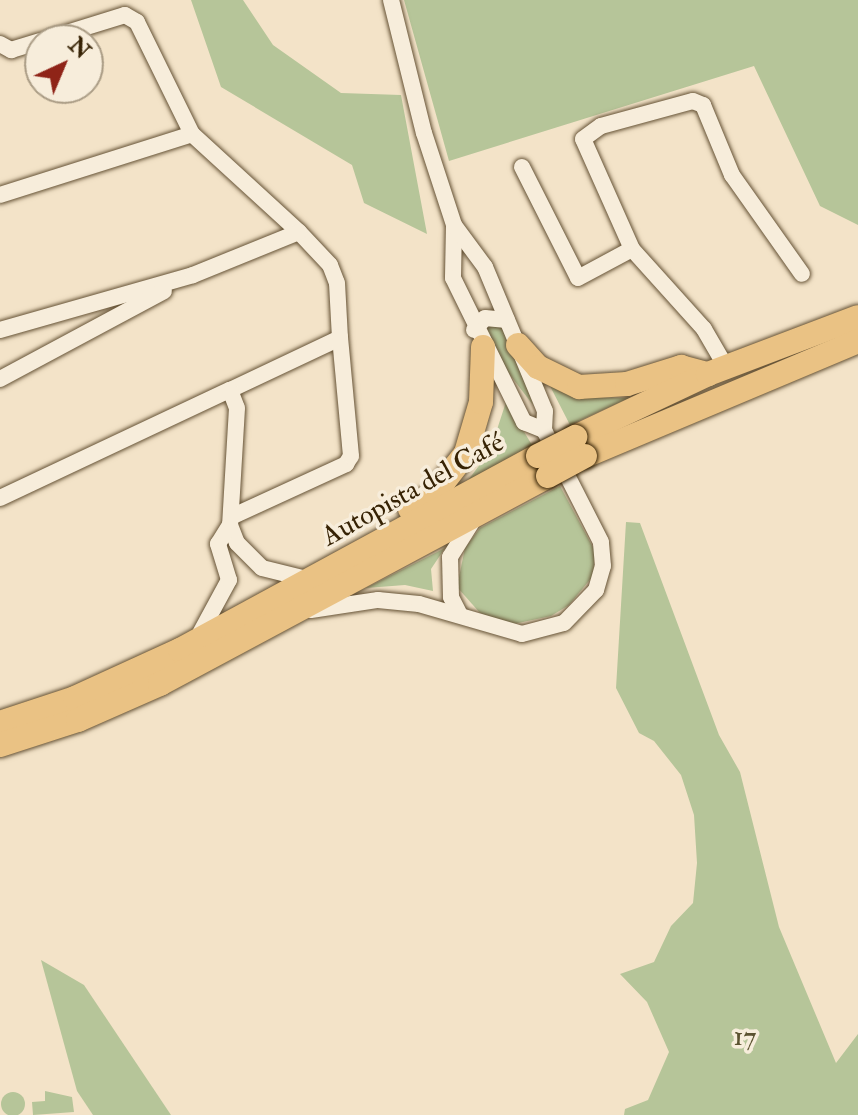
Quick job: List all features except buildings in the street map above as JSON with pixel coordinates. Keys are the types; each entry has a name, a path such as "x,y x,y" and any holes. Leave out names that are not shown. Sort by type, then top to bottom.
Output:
{"highway":[{"name":"Autopista del Café","path":"0,723 96,690 193,643 387,538 543,466 717,371 858,317"},
{"path":"387,538 400,514 434,494 466,453 481,402 479,338"},
{"name":"Autopista del Café","path":"580,446 858,341"},
{"path":"518,345 538,367 579,387 627,384 681,367 717,371"},
{"name":"Autopista del Café","path":"0,745 131,698 298,612 486,509 543,466"}],"street":[{"path":"391,0 454,225 453,278 479,338 524,422 544,430"},
{"path":"96,24 125,15 137,22 192,134 299,232 330,265 337,283 340,338 353,439 351,456 346,464 231,521 218,544 229,580 193,643"},
{"path":"0,44 11,50 24,46"},
{"path":"717,371 704,329 632,249 583,139 601,126 693,101 703,105 732,175 802,274"},
{"path":"0,195 192,134"},
{"path":"522,167 578,278 632,249"},
{"path":"298,612 378,600 460,615 499,630 544,631 564,623 596,590 603,566 601,542 544,430 545,411 485,267 454,225"},
{"path":"0,330 193,275 299,232"},
{"path":"0,379 193,275"},
{"path":"479,338 485,318 507,320"},
{"path":"0,498 340,338"},
{"path":"230,390 237,408 231,521 246,557 262,568 310,580"},
{"path":"460,615 451,597 450,557 458,538 486,509"}],"green space":[{"path":"191,0 243,0 273,45 341,93 401,95 427,234 364,203 352,165 221,87"},
{"path":"404,0 858,0 858,225 820,206 754,66 449,161"},
{"path":"500,323 509,334 533,405 481,337 489,324"},
{"path":"550,386 575,397 629,398 570,425"},
{"path":"506,402 532,445 466,483 490,451"},
{"path":"560,486 595,551 593,576 569,605 551,616 509,625 480,613 457,587 465,548 480,528"},
{"name":"17","path":"626,522 640,523 719,735 740,772 779,927 836,1063 858,1034 858,1115 624,1115 625,1109 648,1100 669,1052 647,1002 620,974 654,962 671,926 693,903 697,863 694,815 681,775 654,741 639,733 616,688"},
{"path":"445,548 431,569 433,591 405,585 366,588"},
{"path":"41,960 84,985 171,1115 93,1115 77,1091"},
{"path":"45,1091 72,1097 74,1112 33,1115 32,1102 45,1101"},
{"path":"13,1092 24,1099 25,1104 18,1115 13,1116 2,1109 1,1104 8,1093"}]}
